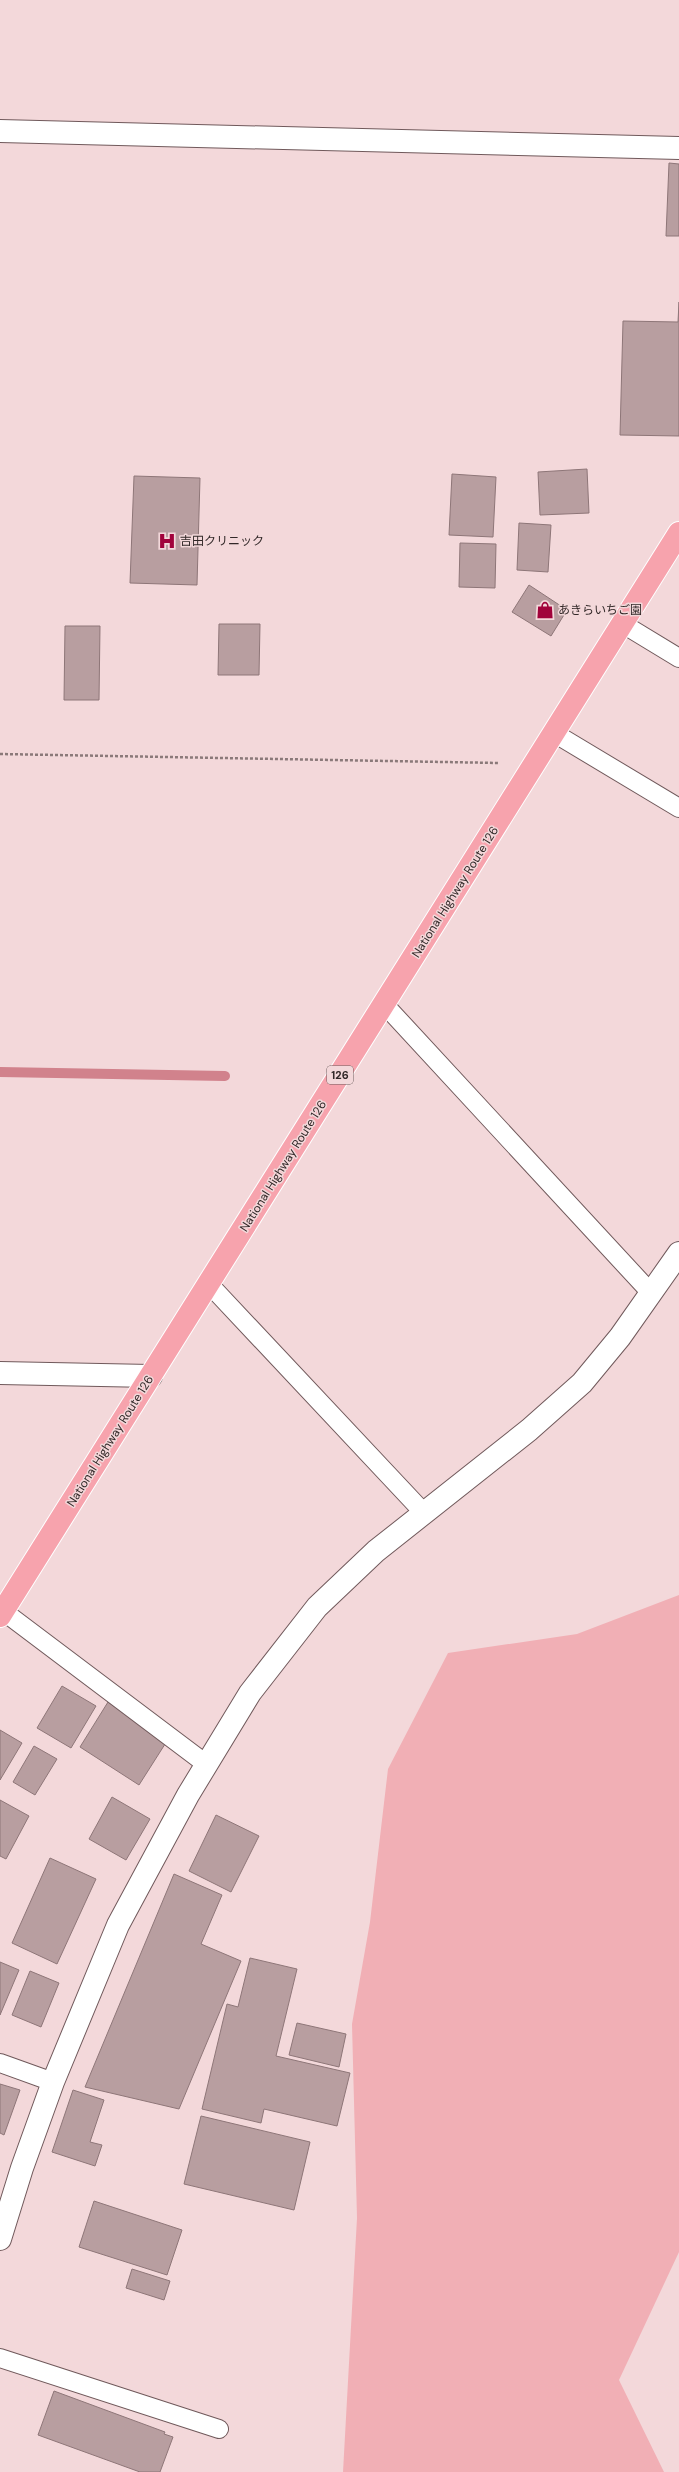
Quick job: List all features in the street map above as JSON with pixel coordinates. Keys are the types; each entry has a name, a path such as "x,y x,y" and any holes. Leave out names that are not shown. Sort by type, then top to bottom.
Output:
{"highway":[{"name":"National Highway Route 126","path":"2,1614 679,533"}],"street":[{"path":"0,131 679,148"},
{"path":"0,2239 22,2168 53,2082 118,1925 206,1764 250,1693 317,1607 376,1551 529,1430 582,1383 620,1337 679,1253"},
{"path":"0,1373 151,1376"}],"lane":[{"path":"622,624 679,658"},
{"path":"554,733 679,808"},
{"path":"384,1004 651,1293"},
{"path":"209,1284 424,1513"},
{"path":"2,1614 206,1764"},
{"path":"0,2063 53,2082"},
{"path":"0,2358 219,2429"}],"path":[{"path":"0,754 535,763"}],"shaded area":[{"path":"679,1595 679,2252 619,2380 664,2472 343,2472 357,2218 352,2024 370,1922 388,1769 448,1653 577,1634"}],"building":[{"path":"669,163 679,164 679,236 666,236"},
{"path":"679,302 679,436 620,435 623,321 678,322"},
{"path":"587,469 589,513 540,515 538,472"},
{"path":"452,474 496,477 493,537 449,535"},
{"path":"134,476 200,478 197,585 130,583"},
{"path":"519,523 551,525 548,572 517,570"},
{"path":"460,543 496,544 495,588 459,587"},
{"path":"529,585 567,610 551,636 512,612"},
{"path":"219,624 260,624 259,675 218,675"},
{"path":"65,626 100,626 99,700 64,700"},
{"path":"62,1686 96,1706 71,1748 37,1728"},
{"path":"108,1702 167,1741 139,1785 80,1747"},
{"path":"0,1730 22,1743 0,1780"},
{"path":"34,1746 57,1759 35,1795 13,1782"},
{"path":"112,1797 150,1819 126,1860 89,1839"},
{"path":"0,1800 29,1816 6,1859 0,1856"},
{"path":"216,1815 259,1836 231,1892 189,1871"},
{"path":"50,1858 96,1879 57,1964 12,1943"},
{"path":"174,1874 222,1895 201,1944 241,1961 179,2109 85,2087"},
{"path":"250,1958 297,1969 276,2056 350,2073 337,2126 264,2109 261,2123 202,2109 227,2004 238,2007"},
{"path":"0,1962 19,1970 0,2015"},
{"path":"30,1971 59,1983 41,2027 12,2015"},
{"path":"297,2023 346,2034 339,2067 289,2055"},
{"path":"0,2084 20,2090 4,2135 0,2133"},
{"path":"73,2090 104,2100 90,2142 102,2145 95,2166 52,2152"},
{"path":"201,2116 310,2142 294,2210 184,2184"},
{"path":"94,2201 182,2230 167,2275 79,2247"},
{"path":"132,2269 170,2281 164,2300 126,2288"},
{"path":"54,2391 165,2432 164,2434 173,2437 160,2472 140,2472 38,2435"}],"waterway":[{"path":"0,1072 225,1076"}],"place":[{"name":"吉田クリニック","path":"167,541"},
{"name":"あきらいちご園","path":"545,610"}]}
